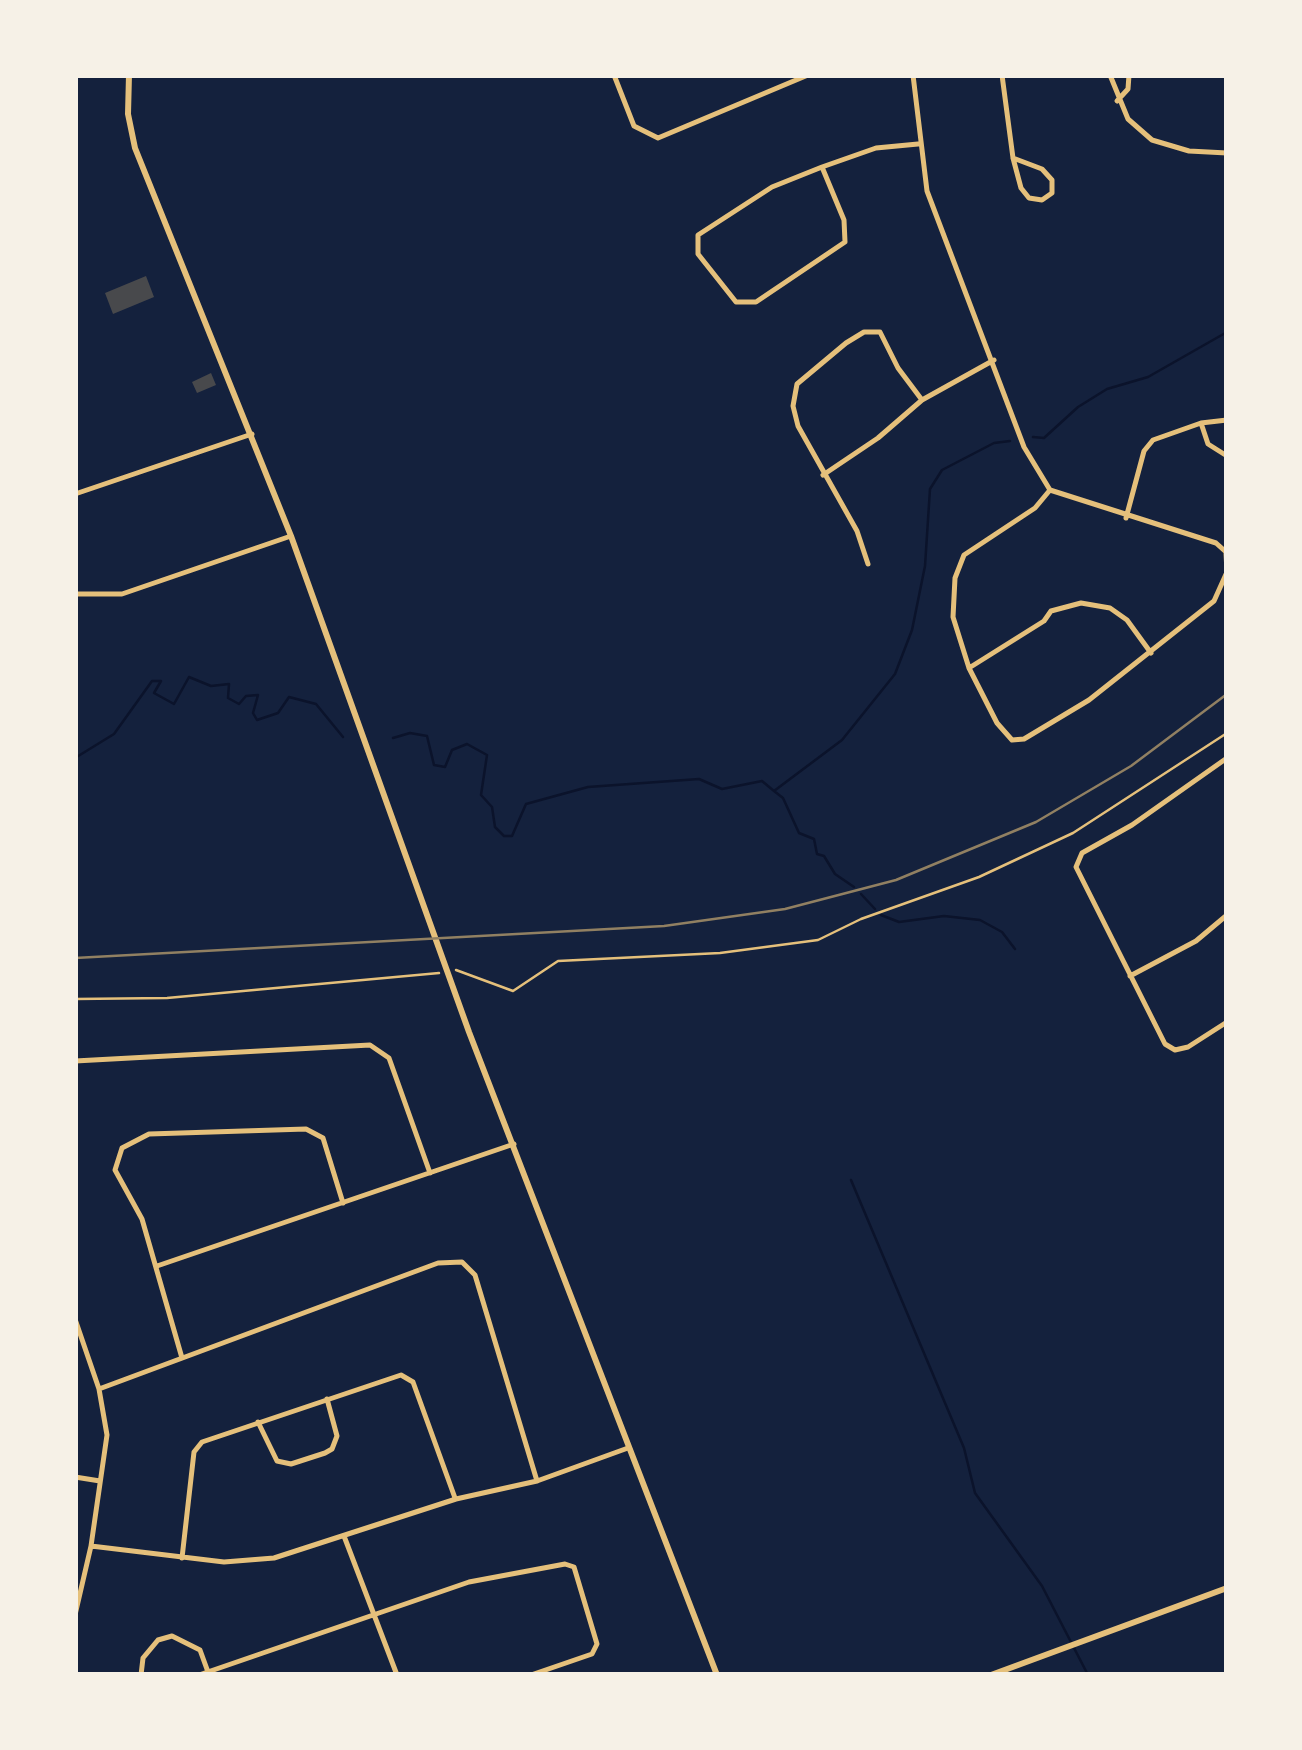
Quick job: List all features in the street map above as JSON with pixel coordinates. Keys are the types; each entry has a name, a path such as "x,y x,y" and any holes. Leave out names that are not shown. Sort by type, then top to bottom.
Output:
{"main road":[{"path":"129,75 128,114 135,148 291,536 446,972 718,1675"},
{"path":"991,1675 1227,1588"}],"street":[{"path":"614,75 634,126 658,138 808,75"},
{"path":"914,75 918,144 926,192 994,360 1024,447 1050,490 1126,518 1216,543 1226,552 1227,572 1214,601 1090,700 1024,739 1012,740 997,724 969,668 953,618 955,578 964,555 1035,508 1050,490"},
{"path":"1002,75 1013,158 1020,188 1029,198 1042,200 1052,193 1052,180 1042,169 1013,158"},
{"path":"1110,75 1128,119 1152,140 1188,151 1227,152"},
{"path":"1118,101 1128,89 1129,75"},
{"path":"822,167 844,220 845,242 756,302 736,302 698,254 698,235 772,188 822,167 876,148 918,144"},
{"path":"868,564 857,530 822,476 798,426 797,384 846,343 864,332 880,332 898,368 922,400"},
{"path":"822,476 878,438 922,400 994,360"},
{"path":"1126,518 1144,451 1154,440 1201,423 1227,420"},
{"path":"1201,423 1208,444 1227,456"},
{"path":"75,494 252,434"},
{"path":"75,594 122,594 291,536"},
{"path":"969,668 1044,621 1052,611 1081,604 1110,608 1126,620 1151,653"},
{"path":"1227,758 1132,825 1082,853 1076,867 1165,1044 1175,1050 1188,1047 1227,1022"},
{"path":"1130,976 1196,940 1227,915"},
{"path":"75,1061 362,1043 377,1047 389,1058 430,1173"},
{"path":"182,1358 142,1219 115,1170 122,1148 150,1134 312,1130 326,1144 343,1202"},
{"path":"158,1266 514,1144"},
{"path":"99,1389 438,1263 462,1262 475,1274 537,1480"},
{"path":"75,1318 99,1389 107,1435 91,1546 75,1615"},
{"path":"182,1558 194,1452 202,1442 400,1375 413,1382 456,1498"},
{"path":"258,1422 277,1461 291,1464 325,1453 332,1450 337,1436 326,1398"},
{"path":"91,1546 182,1558 264,1559 456,1498 537,1480 628,1448"},
{"path":"75,1476 100,1481"},
{"path":"344,1536 397,1675"},
{"path":"200,1675 469,1582 555,1563 574,1567 597,1644 592,1654 531,1675"},
{"path":"141,1675 143,1658 158,1640 172,1636 200,1650 208,1672"}],"path":[{"path":"456,970 512,991 558,961 720,953 818,940 861,919 979,877 1072,833 1227,733"},
{"path":"75,999 167,998 439,973"}],"building":[{"path":"146,276 154,297 113,314 105,293"},
{"path":"211,373 216,385 197,393 192,382"}],"waterway":[{"path":"1033,437 1044,438 1078,407 1107,389 1148,377 1227,332"},
{"path":"393,738 410,733 427,736 434,765 445,767 452,750 467,744 487,755 481,795 492,807 495,827 504,836 512,836 526,804 588,787 699,779 722,789 762,781 774,791 842,740 895,674 912,630 925,566 930,489 942,470 994,443 1010,441"},
{"path":"75,758 114,734 152,681 161,681 154,693 174,704 189,677 211,686 229,684 228,698 239,704 246,696 258,695 253,713 257,720 278,713 289,697 316,704 343,737"},
{"path":"774,791 783,798 799,833 814,839 817,854 824,856 835,874 854,887"},
{"path":"861,894 875,909"},
{"path":"881,915 899,922 944,916 980,920 1002,932 1015,949"},
{"path":"851,1180 964,1448 975,1493 1042,1586 1088,1675"}],"railway":[{"path":"75,958 664,926 785,909 896,880 1036,822 1131,766 1227,694"}]}
